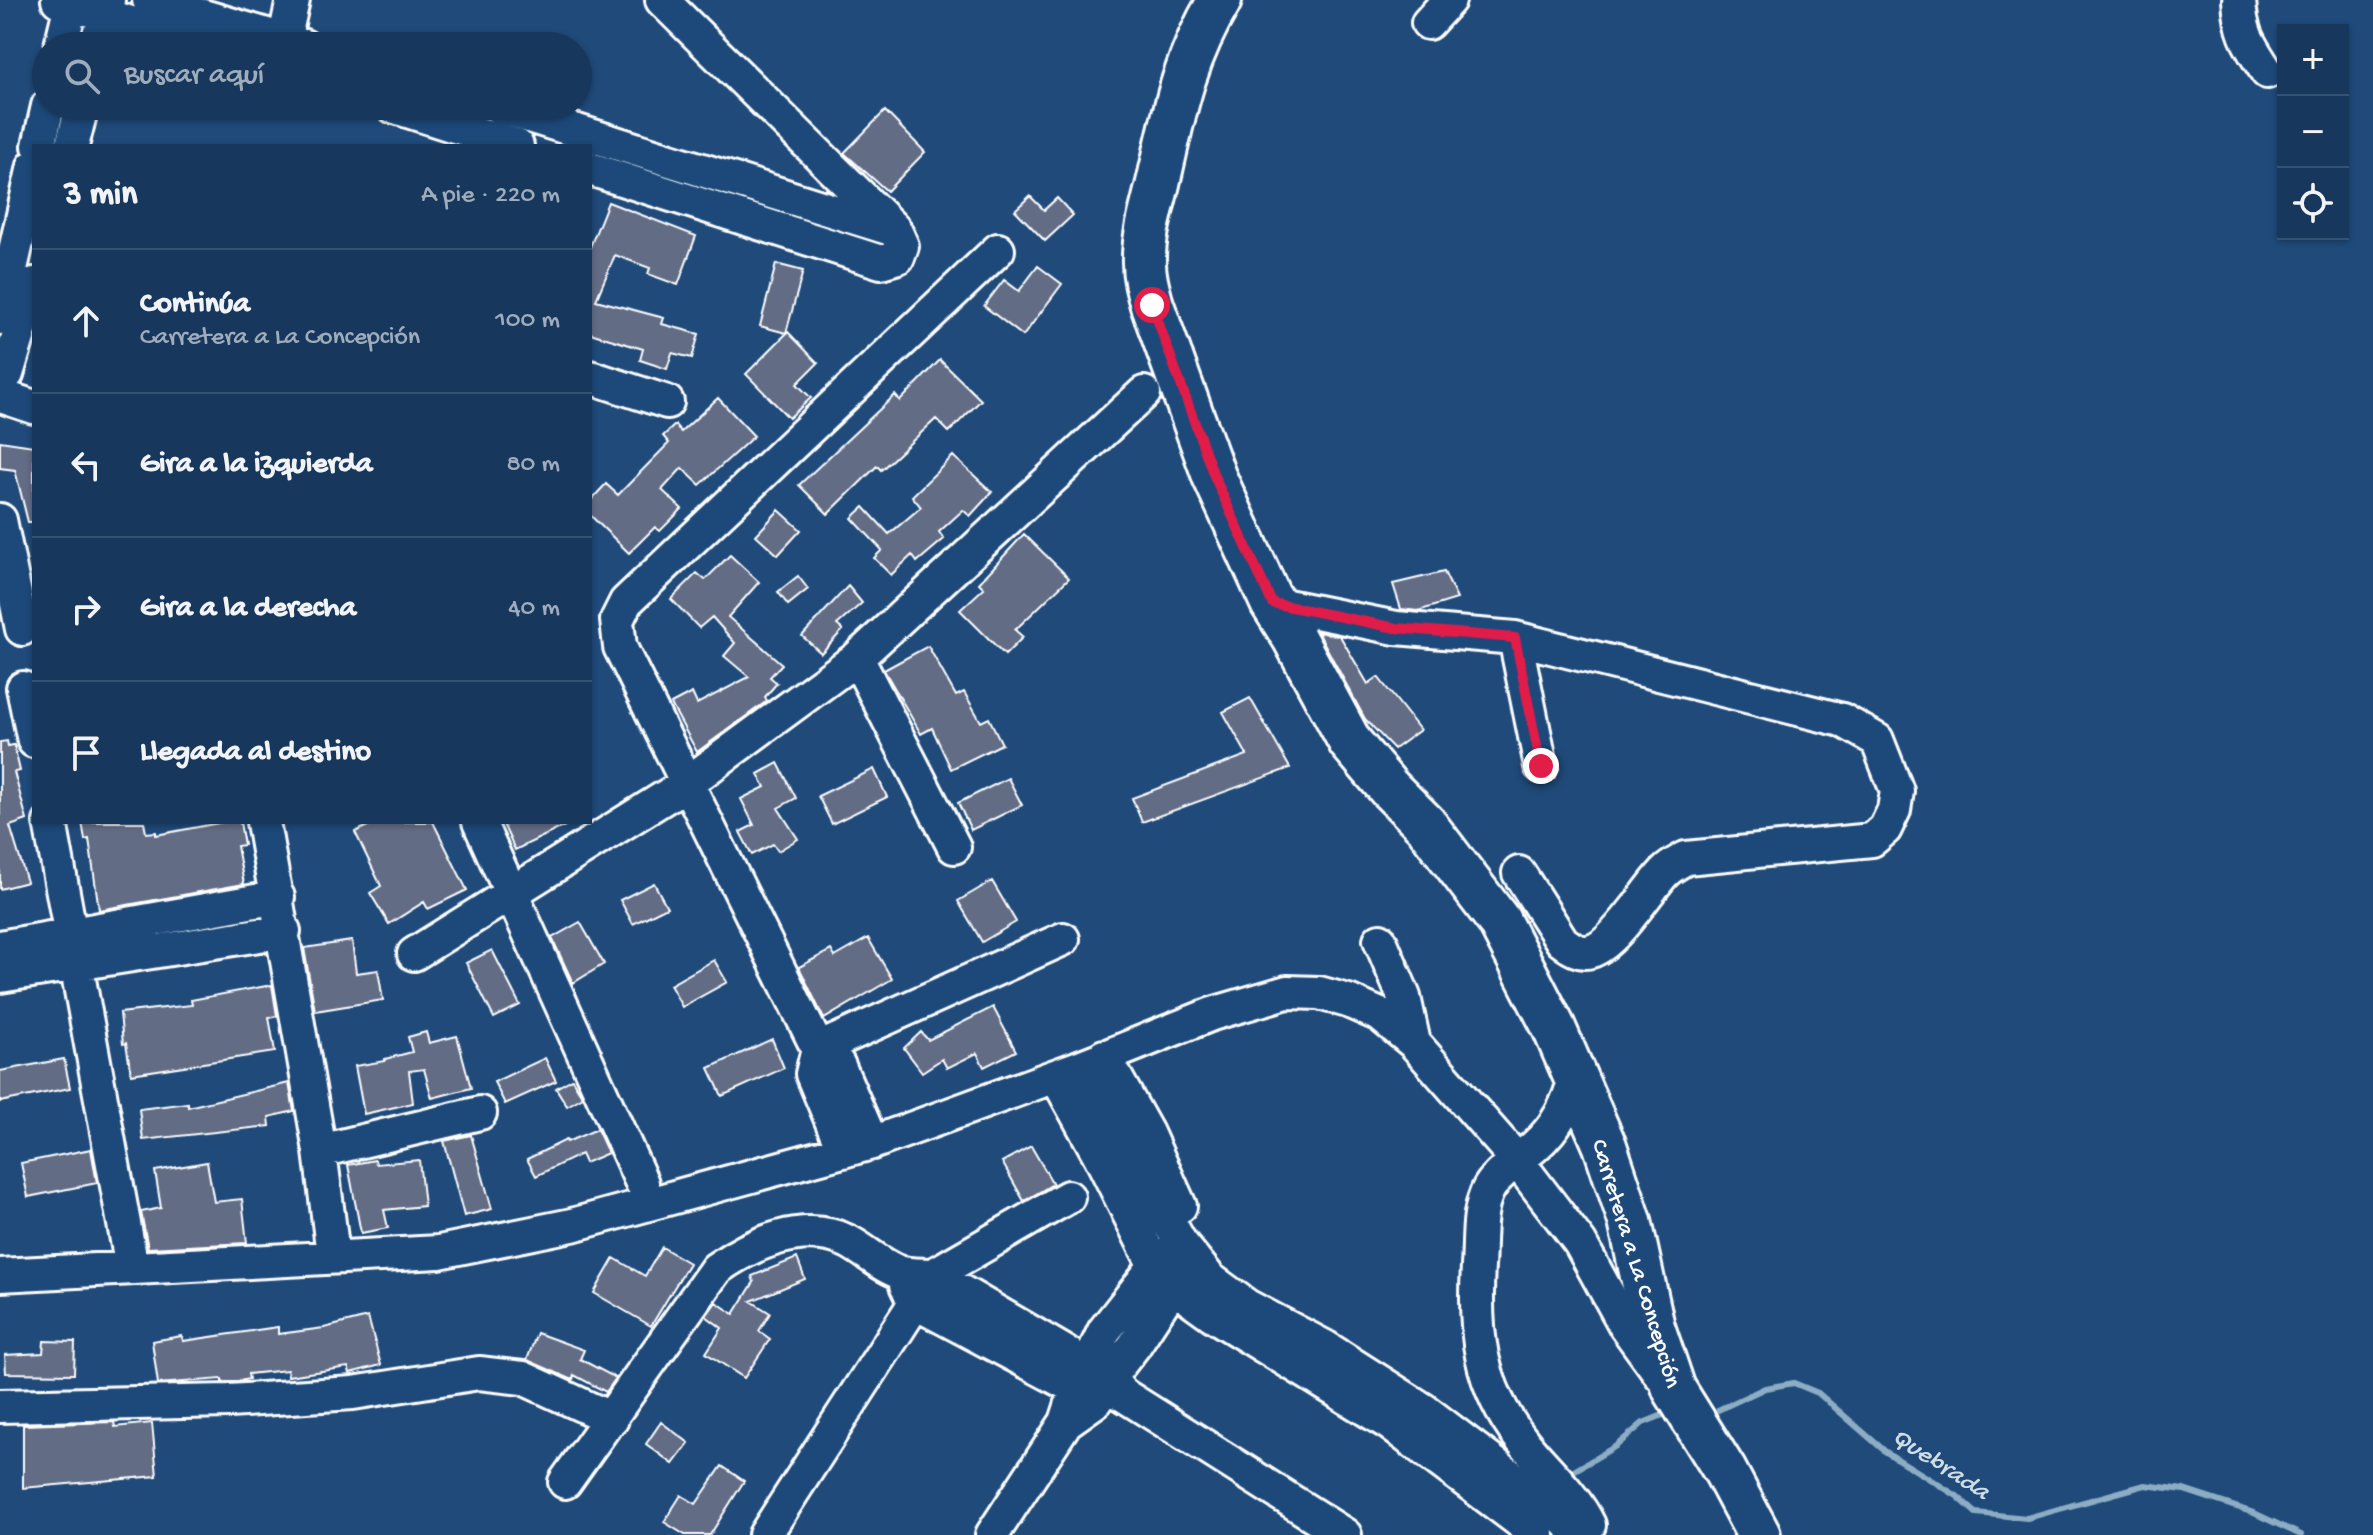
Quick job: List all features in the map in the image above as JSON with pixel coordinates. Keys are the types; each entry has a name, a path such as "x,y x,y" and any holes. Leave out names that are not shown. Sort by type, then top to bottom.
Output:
{"main road":[{"name":"Carretera a La Concepción","path":"1220,0 1186,67 1170,123 1149,220 1144,262 1152,305 1214,476 1272,603 1350,742 1425,824 1499,921 1576,1075 1605,1146 1630,1221 1653,1327 1674,1389 1725,1471 1759,1535"}],"street":[{"path":"149,0 252,32"},
{"path":"291,32 293,0"},
{"path":"592,170 881,262 898,257 902,246 895,230 662,0"},
{"path":"2239,0 2240,25 2245,38 2267,72"},
{"path":"63,32 67,2 106,7 169,32"},
{"path":"100,32 106,7"},
{"path":"39,144 45,120"},
{"path":"72,144 78,120"},
{"path":"436,120 511,144"},
{"path":"542,120 895,230"},
{"path":"0,318 32,185"},
{"path":"858,1147 812,1074 818,1049 620,647 617,620 626,602 998,250"},
{"path":"32,291 1,393 32,406"},
{"path":"592,378 667,402"},
{"path":"414,954 686,784 857,658 1144,393"},
{"path":"0,520 22,629"},
{"path":"1272,603 1396,628 1515,638 1842,720 1877,740 1897,791 1894,810 1885,829 1872,840 1686,858 1662,874 1611,937 1596,949 1585,952 1572,949 1562,941 1519,873"},
{"path":"1515,638 1541,766"},
{"path":"857,658 954,847"},
{"path":"23,688 32,731"},
{"path":"50,824 129,1251"},
{"path":"263,824 320,1151 331,1239"},
{"path":"480,824 642,1183"},
{"path":"0,976 75,949 278,897"},
{"path":"0,947 75,949 284,931"},
{"path":"818,1049 1063,939"},
{"path":"1380,940 1407,1005 1414,1043"},
{"path":"0,1275 439,1252 572,1225 858,1147 1212,1014 1287,992 1319,993 1380,1015 1414,1043 1516,1159 1580,1243 1626,1327 1654,1368 1674,1389"},
{"path":"1087,1063 1124,1145 1165,1276 1213,1315 1390,1424 1538,1535"},
{"path":"1087,1063 1124,1145 1210,1279 1247,1306 1325,1347 1424,1410 1558,1512 1572,1527 1574,1535"},
{"path":"1576,1075 1568,1103 1556,1125 1491,1185 1483,1202 1476,1306 1489,1388 1520,1438 1580,1507 1592,1535"},
{"path":"320,1151 480,1113"},
{"path":"765,1535 933,1275 1068,1197"},
{"path":"565,1482 716,1269 744,1249 782,1236 812,1233 845,1240 900,1273 933,1275 1099,1385 1345,1535"},
{"path":"992,1535 1066,1422 1099,1385 1104,1331 1165,1276 1190,1244"},
{"path":"900,1273 914,1302 1099,1385"},
{"path":"0,1406 229,1401 338,1394 479,1373 523,1378 612,1419"}],"building":[{"path":"885,111 925,152 887,191 844,153"},
{"path":"1030,196 1044,210 1057,198 1073,215 1045,241 1015,210"},
{"path":"608,202 696,236 678,285 648,274 650,268 615,255 596,300 664,318 662,324 699,334 692,358 672,353 667,369 640,360 643,349 592,334 592,242"},
{"path":"776,264 803,271 786,333 760,326"},
{"path":"1038,266 1062,284 1023,336 984,306 1004,280 1019,291"},
{"path":"788,332 818,363 797,384 811,398 789,418 746,374"},
{"path":"940,360 981,400 949,432 936,419 881,470 877,466 828,514 799,485 895,395 900,401"},
{"path":"718,398 754,436 700,485 682,468 662,490 682,509 660,531 655,527 629,553 592,517 592,499 606,484 618,495 669,443 663,436 675,425 681,432"},
{"path":"0,441 32,446 32,522 28,522 15,470 0,468"},
{"path":"953,456 992,492 970,516 963,510 939,532 944,539 917,562 912,555 891,575 874,558 882,550 852,518 864,507 889,534 921,507 912,496"},
{"path":"779,510 801,530 778,555 756,535"},
{"path":"1024,534 1069,578 1015,630 1023,637 1005,655 960,610 984,588 979,583"},
{"path":"730,555 759,582 728,617 782,664 770,677 777,683 765,697 767,701 697,752 671,704 692,693 697,704 749,677 724,656 735,643 712,617 699,628 671,599 697,573 705,580"},
{"path":"1444,572 1457,599 1418,611 1401,609 1393,584"},
{"path":"798,576 808,589 788,605 778,592"},
{"path":"848,586 862,603 837,625 843,630 821,653 802,636"},
{"path":"1318,632 1340,636 1368,684 1378,677 1420,730 1394,749 1365,719"},
{"path":"928,646 956,696 964,692 981,722 989,718 1002,744 951,769 932,728 921,734 884,670"},
{"path":"1250,698 1290,768 1142,822 1132,798 1247,755 1223,712"},
{"path":"7,741 8,746 14,745 20,771 14,772 27,820 10,826 27,882 0,889 0,742"},
{"path":"778,763 796,798 778,808 798,839 778,851 773,844 752,855 740,832 754,825 741,799 765,787 758,774"},
{"path":"874,769 887,797 832,824 818,796"},
{"path":"1008,778 1022,805 971,830 958,803"},
{"path":"82,824 144,824 146,833 156,832 156,835 214,824 240,824 244,845 237,846 244,884 99,910 89,839 85,840"},
{"path":"372,824 434,824 467,890 428,909 424,902 389,924 370,893 381,886 355,832"},
{"path":"503,824 569,824 515,850"},
{"path":"992,881 1016,922 982,942 958,901"},
{"path":"654,883 667,907 633,924 620,900"},
{"path":"580,922 604,964 573,983 552,938"},
{"path":"868,938 892,979 824,1019 799,967 831,950 835,957"},
{"path":"352,941 356,973 378,970 383,1000 315,1011 304,948"},
{"path":"492,950 520,1005 494,1018 466,963"},
{"path":"714,960 727,982 682,1007 670,985"},
{"path":"272,985 277,1016 269,1017 275,1052 131,1074 126,1043 123,1044 120,1013 192,1005 191,1000"},
{"path":"993,1007 1016,1051 984,1067 977,1053 947,1068 942,1059 922,1072 904,1048 921,1032 928,1040"},
{"path":"426,1032 429,1043 457,1036 471,1088 432,1098 424,1069 409,1071 413,1103 364,1114 355,1066 412,1052 408,1037"},
{"path":"772,1039 784,1068 722,1096 709,1068"},
{"path":"545,1058 556,1081 505,1104 494,1082"},
{"path":"64,1059 70,1088 0,1102 0,1071"},
{"path":"572,1079 583,1097 567,1106 556,1088"},
{"path":"289,1083 294,1111 269,1117 270,1126 143,1140 139,1109 188,1103 188,1107"},
{"path":"597,1129 608,1153 585,1163 581,1154 536,1176 527,1159"},
{"path":"471,1135 492,1209 464,1216 444,1141"},
{"path":"1031,1146 1053,1184 1024,1201 1002,1162"},
{"path":"91,1149 97,1183 28,1197 21,1163"},
{"path":"375,1160 376,1164 419,1160 424,1206 384,1210 388,1228 361,1233 348,1165"},
{"path":"207,1162 214,1202 242,1199 247,1243 148,1248 141,1212 161,1208 155,1171"},
{"path":"662,1247 689,1263 651,1326 594,1293 614,1258 645,1276"},
{"path":"797,1258 805,1279 751,1301 770,1313 759,1331 770,1339 744,1378 706,1353 722,1328 706,1316 716,1302 734,1314 754,1282 752,1276"},
{"path":"368,1317 381,1365 350,1373 348,1367 288,1376 287,1370 248,1374 249,1379 235,1382 222,1382 222,1379 158,1384 152,1341 182,1336 183,1341 278,1327 278,1334 324,1328"},
{"path":"537,1333 584,1350 580,1359 616,1378 606,1392 574,1375 573,1380 527,1360"},
{"path":"44,1341 75,1342 74,1374 6,1373 5,1355 43,1353"},
{"path":"114,1422 115,1427 152,1423 157,1476 23,1488 23,1425"},
{"path":"661,1422 689,1443 673,1464 646,1444"},
{"path":"722,1466 744,1481 710,1535 685,1535 664,1522 681,1495 696,1504"}],"waterway":[{"name":"Quebrada","path":"1718,1410 1765,1388 1794,1383 1818,1393 1886,1452 1957,1496 1976,1513 2027,1518 2145,1485 2184,1490 2254,1513 2301,1535"},
{"name":"Quebrada","path":"1567,1475 1616,1446 1643,1423 1668,1413"}],"route":[{"path":"1152,305 1214,476 1272,603 1396,628 1515,638 1541,766"}]}
